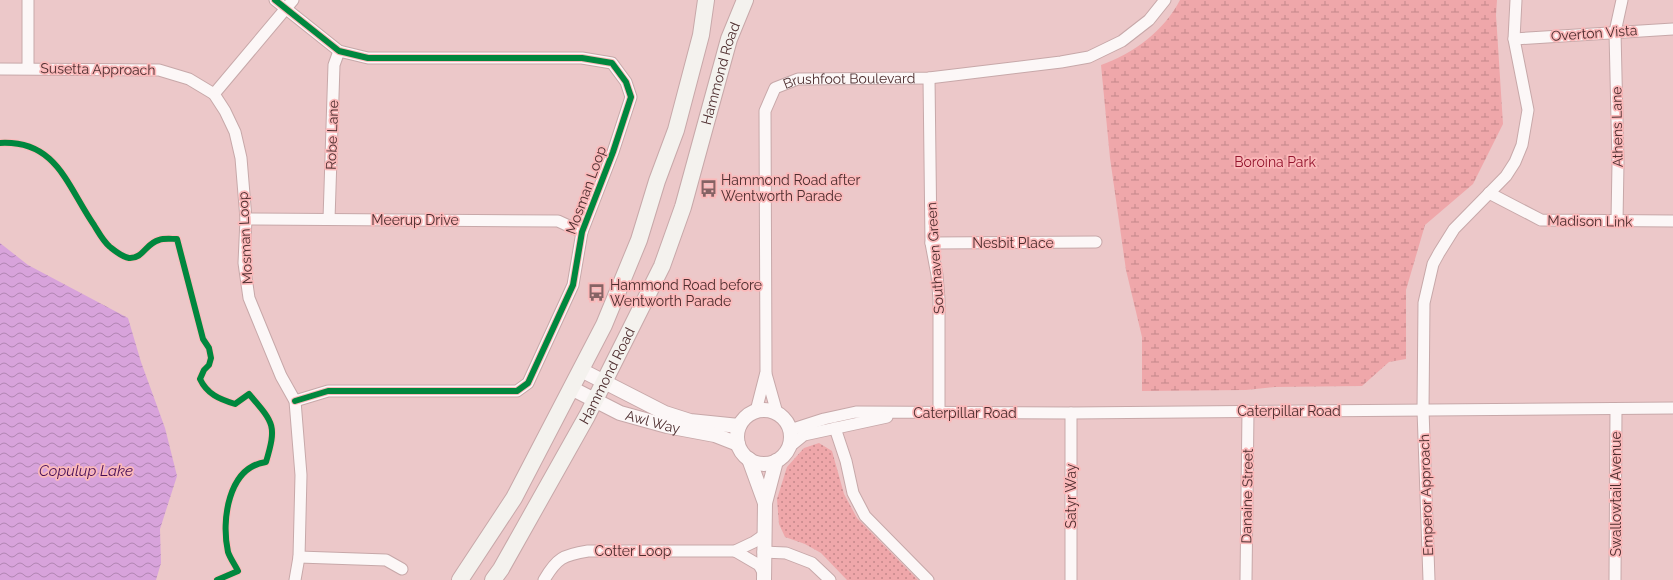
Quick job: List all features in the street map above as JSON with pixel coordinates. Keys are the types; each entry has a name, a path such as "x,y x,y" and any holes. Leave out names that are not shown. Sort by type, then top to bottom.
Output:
{"main road":[{"name":"Hammond Road","path":"460,580 514,498 604,325 639,240 657,181 676,130 701,35 706,0"},
{"name":"Hammond Road","path":"493,580 501,569 595,399 662,266 683,207 729,39 745,0"}],"street":[{"path":"28,0 28,68"},
{"path":"275,0 339,51"},
{"path":"214,94 293,0"},
{"name":"Brushfoot Boulevard","path":"756,411 766,372 765,111 775,88 798,80 929,78 1061,62 1089,57 1122,41 1149,20 1165,0"},
{"name":"Emperor Approach","path":"1429,580 1423,410 1424,303 1433,264 1454,229 1506,176 1515,162 1522,145 1528,110 1514,39 1516,0"},
{"name":"Athens Lane","path":"1617,221 1618,163 1615,32 1622,0"},
{"name":"Overton Vista","path":"1514,39 1673,28"},
{"name":"Robe Lane","path":"329,219 334,65 339,51"},
{"name":"Mosman Loop","path":"295,401 328,391 517,392 528,383 574,285 582,232 613,152 631,98 626,82 612,63 582,58 368,58 339,51"},
{"name":"Susetta Approach","path":"0,69 159,70 189,79 214,94"},
{"name":"Southaven Green","path":"929,78 931,243 937,275 939,299 940,413"},
{"name":"Mosman Loop","path":"214,94 225,111 235,132 241,158 246,219 244,263 249,298 281,376 295,401 301,475 299,557 295,580"},
{"name":"Madison Link","path":"1489,194 1541,220 1673,222"},
{"name":"Meerup Drive","path":"246,219 558,221 582,232"},
{"name":"Nesbit Place","path":"931,243 1096,242"},
{"name":"Awl Way","path":"581,370 665,413 690,420 739,426"},
{"name":"Brushfoot Boulevard","path":"766,372 777,413"},
{"name":"Awl Way","path":"571,388 620,413 667,426 715,435 738,444"},
{"name":"Caterpillar Road","path":"790,430 824,419 856,412 1071,413 1673,408"},
{"name":"Swallowtail Avenue","path":"1615,580 1616,409"},
{"path":"770,410 777,413 787,423 790,430 791,436 788,448 776,461 762,464 749,459 744,455 738,444 737,435 739,426 749,414 756,411 770,410"},
{"name":"Danaine Street","path":"1246,580 1248,411"},
{"name":"Caterpillar Road","path":"788,448 804,435 905,413"},
{"name":"Satyr Way","path":"1071,413 1071,580"},
{"path":"835,428 846,461 853,493 865,516 928,580"},
{"path":"749,459 765,503"},
{"path":"764,576 763,552 765,503 776,461"},
{"name":"Cotter Loop","path":"544,580 553,564 569,554 588,551 735,551 750,545 764,534"},
{"path":"735,551 759,565 764,576"},
{"path":"763,552 786,554 812,563 830,580"},
{"path":"299,557 386,560 402,568"}],"green space":[{"name":"Boroina Park","path":"1180,0 1497,0 1496,15 1503,124 1473,184 1425,225 1406,290 1406,359 1389,362 1362,386 1275,387 1246,390 1142,391 1142,337 1126,270 1110,158 1101,65 1125,55 1146,40 1165,22"},
{"path":"819,443 832,451 844,494 857,518 918,580 847,580 821,553 805,544 785,537 779,524 777,499 787,467 804,448"}],"water":[{"name":"Copulup Lake","path":"0,243 28,265 128,318 141,362 165,428 177,476 160,529 161,563 156,580 0,580"}],"cycle path":[{"path":"275,0 339,51 368,58 582,58 612,63 626,82 631,97 613,152 582,232 573,285 528,383 517,391 328,391 295,401"},
{"path":"0,143 19,144 35,149 48,157 67,181 103,240 121,255 134,258 155,242 163,239 177,239 203,339 209,348 211,358 209,365 204,370 200,379 206,389 214,395 235,404 249,394 264,412 271,425 272,440 266,462 253,466 243,474 235,484 230,497 227,511 226,539 228,552 238,571 217,580"}],"place":[{"name":"Hammond Road after Wentworth Parade","path":"708,188"},
{"name":"Hammond Road before Wentworth Parade","path":"597,293"}]}
